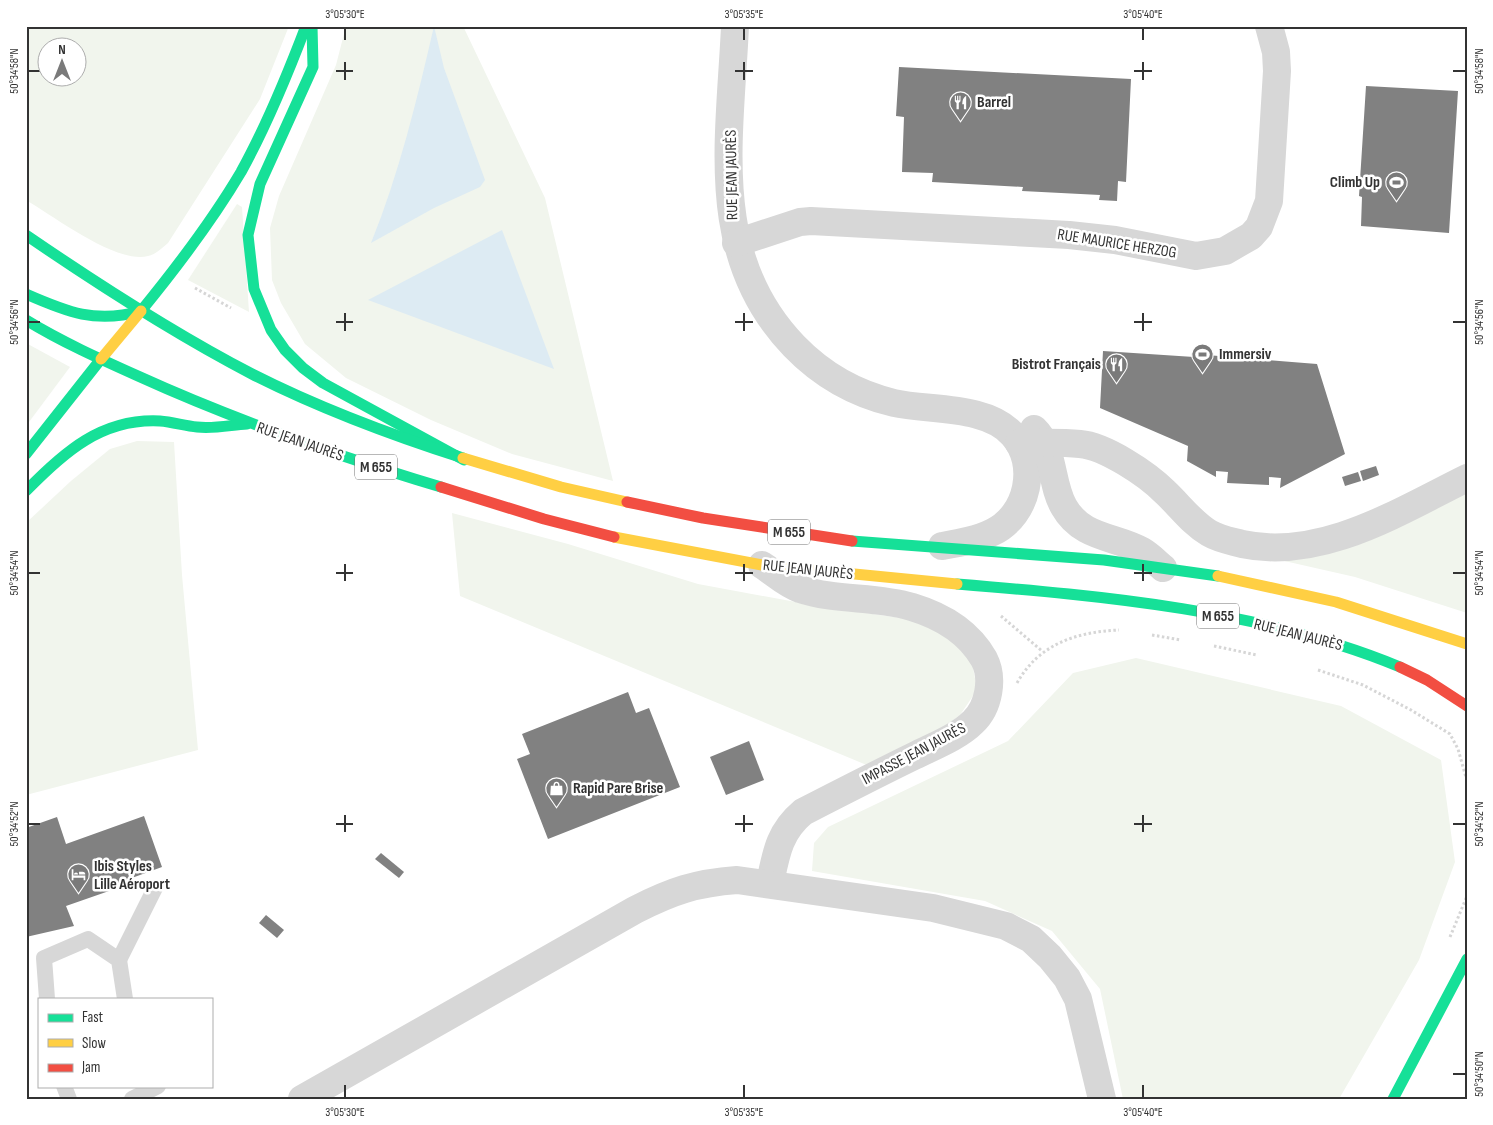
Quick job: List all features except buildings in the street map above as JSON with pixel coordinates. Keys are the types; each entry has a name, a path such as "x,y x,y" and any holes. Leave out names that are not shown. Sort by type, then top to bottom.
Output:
{"main road":[{"path":"26,454 172,274 237,177 263,131 306,26"},
{"path":"312,26 313,67 260,184 252,209 248,235 254,288 271,330 286,350 316,378 464,460"},
{"name":"M 655","path":"26,236 141,311"},
{"path":"26,294 82,317 123,318 141,311"},
{"name":"RUE JEAN JAURÈS","path":"141,311 192,341 288,392 464,460 548,484 716,519 850,540 1106,560 1220,576 1338,603 1467,644"},
{"name":"M 655","path":"26,320 102,360"},
{"name":"RUE JEAN JAURÈS","path":"102,360 206,408 248,424 356,461 617,539 762,565 1128,600 1251,623 1337,645 1397,665 1437,685 1467,706"},
{"path":"26,491 62,455 81,441 100,431 121,424 145,421 170,422 198,427 248,424"},
{"path":"1393,1099 1467,959"},
{"path":"1414,1062 1462,994"}],"street":[{"name":"RUE JEAN JAURÈS","path":"735,26 729,173 730,206 736,242 748,277 764,308 775,324 809,360 840,382 867,395 896,404 949,410 982,417 999,424 1012,434 1032,443"},
{"name":"RUE MAURICE HERZOG","path":"736,242 800,222 821,221 1069,235 1115,240 1196,256 1225,251 1246,240 1259,227 1269,201 1277,71 1276,52 1269,26"},
{"path":"1032,443 1082,444 1098,449 1150,479 1196,524 1210,534 1226,540 1254,546 1279,547 1304,544 1357,531 1467,478"},
{"path":"933,547 970,540 994,532 1018,508 1026,488 1027,466 1032,443"},
{"path":"1032,443 1064,507 1073,518 1089,532 1141,550 1163,568"},
{"name":"IMPASSE JEAN JAURÈS","path":"762,565 799,589 891,603 935,614 960,630 976,645 987,664 990,686 985,706 974,722 948,739 803,812 789,824 782,835 770,883"},
{"path":"302,1099 626,915 670,892 706,882 737,880 770,883 932,908 1006,926 1031,939 1050,957 1067,978 1078,999 1102,1099"}],"lane":[{"path":"125,998 119,960 156,888"},
{"path":"47,998 44,958 88,939 119,960"},
{"path":"132,1099 154,1088"}],"path":[{"path":"172,274 248,317 263,312"},
{"path":"1042,651 1089,633 1127,631"},
{"path":"1146,634 1182,640"},
{"path":"1210,645 1258,655"},
{"path":"1316,670 1363,685 1411,710 1450,734 1458,749 1467,781"}],"shaded area":[{"path":"26,26 289,26 260,99 168,243 156,253 135,257 103,246 26,200"},
{"path":"346,26 463,26 545,198 613,481 512,454 431,420 346,378 305,344 281,303 272,280 270,228 279,196 336,65"},
{"path":"434,26 444,68 485,180 480,187 434,208 371,243 399,164"},
{"path":"237,204 242,207 249,312 188,280"},
{"path":"502,230 554,369 368,300"},
{"path":"26,343 70,367 26,426"},
{"path":"137,441 174,442 182,575 198,750 26,795 26,523 71,481 110,449"},
{"path":"1467,493 1467,613 1355,577 1280,560"},
{"path":"452,513 568,544 698,584 823,607 922,621 949,634 972,662 977,690 960,715 939,731 869,766 460,596"},
{"path":"1136,658 1341,706 1441,760 1455,862 1419,960 1339,1099 1123,1099 1100,989 1052,931 985,901 812,871 814,843 828,827 1008,741 1073,673"}],"traffic: fast":[{"path":"141,311 194,243 241,172 276,100 306,26"},
{"path":"312,26 313,67 260,184 248,235 254,289 271,330 285,350 303,368 323,383 464,460"},
{"path":"26,235 137,308 252,374 356,420 463,458"},
{"path":"26,294 55,306 82,314 110,316 141,311"},
{"path":"26,320 95,357 250,423 364,463 441,487"},
{"path":"26,454 101,359"},
{"path":"26,491 70,451 86,440 120,425 160,421 203,427 247,424"},
{"path":"852,541 1104,560 1218,576"},
{"path":"957,584 1126,601 1238,619 1294,632 1348,648 1400,667"},
{"path":"1393,1099 1467,959"}],"traffic: slow":[{"path":"101,359 141,311"},
{"path":"463,458 561,487 627,502"},
{"path":"614,537 762,565 957,584"},
{"path":"1218,576 1336,602 1467,644"}],"traffic: jam":[{"path":"441,487 544,519 614,537"},
{"path":"627,502 703,518 852,541"},
{"path":"1400,667 1427,680 1467,706"}],"place":[{"name":"Barrel","path":"961,121"},
{"name":"Climb Up","path":"1396,201"},
{"name":"Immersiv","path":"1203,373"},
{"name":"Bistrot Français","path":"1117,383"},
{"name":"Rapid Pare Brise","path":"557,807"},
{"name":"Ibis Styles Lille Aéroport","path":"78,894"}]}
